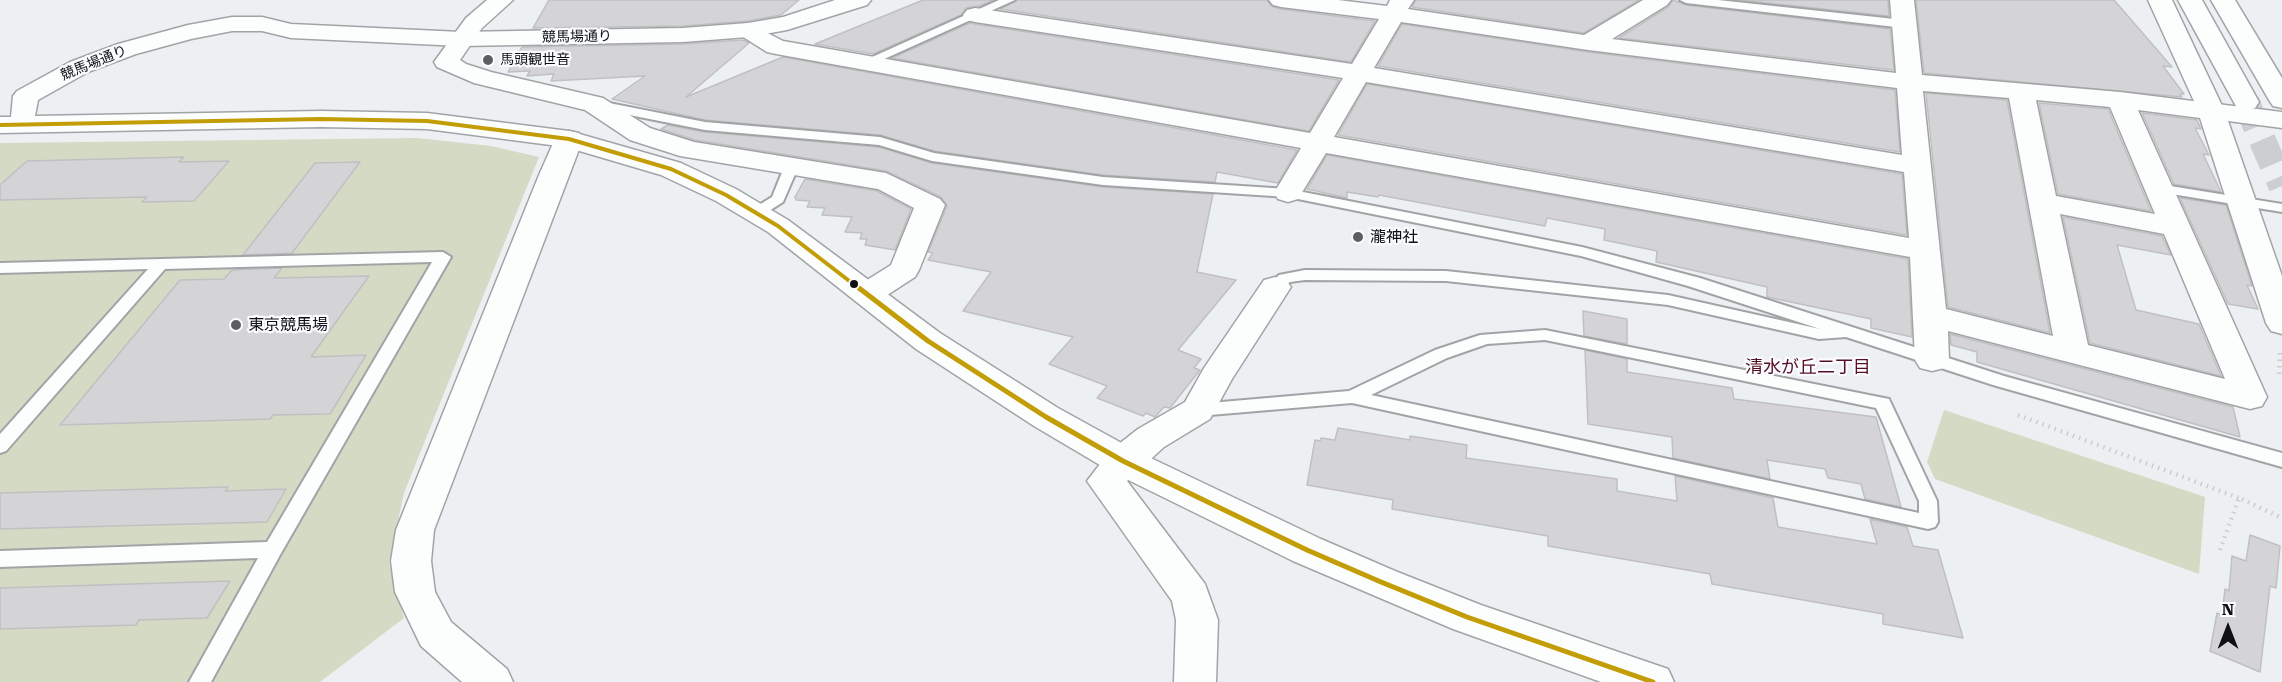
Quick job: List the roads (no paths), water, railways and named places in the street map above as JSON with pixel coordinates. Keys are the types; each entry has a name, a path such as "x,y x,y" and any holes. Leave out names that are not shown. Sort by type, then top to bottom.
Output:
{"street":[{"path":"501,0 474,23 460,39 447,58 447,63 457,69 594,104 640,134 690,150 886,182 930,205 904,270 867,294"},
{"name":"競馬場通り","path":"9,121 59,101 104,75 150,57 192,45 291,31 460,39 682,35 748,30 820,15 859,0"},
{"path":"1281,0 1398,7 1587,43 1911,82 2120,100 2282,120"},
{"path":"1587,43 1659,0"},
{"path":"1902,0 1931,316 1932,360"},
{"path":"2160,0 2211,110 2244,202 2281,322"},
{"path":"2190,0 2246,102"},
{"path":"2223,0 2282,100"},
{"path":"1288,193 1398,7"},
{"path":"975,15 1359,73 1918,166"},
{"path":"748,30 776,47 1318,141 1924,250"},
{"path":"2021,93 2073,352"},
{"path":"1931,316 2250,397 2120,100"},
{"path":"9,121 321,119 427,121 491,127 569,140 671,169 726,195 778,226 928,341 1046,417 1123,461 1307,550 1381,582 1467,616 1653,682"},
{"path":"492,682 436,634 415,592 411,561 416,530 553,175 569,140"},
{"path":"2043,202 2175,227"},
{"path":"1195,682 1197,620 1191,596 1107,481 1123,461 1151,438 1198,410 1216,376 1275,287"}],"lane":[{"path":"867,62 1009,0"},
{"path":"1686,0 1904,24"},
{"path":"594,104 705,126 880,141 932,157 1103,181 1288,193 1582,252 1694,282 1932,360 2282,460"},
{"path":"756,213 778,199 792,165"},
{"path":"2158,188 2282,208"},
{"path":"0,268 443,257 273,550 200,682"},
{"path":"0,446 161,264"},
{"path":"1275,287 1285,278 1305,275 1446,276 1668,300 1819,334 1852,332"},
{"path":"1198,410 1352,397 1928,522 1928,501 1884,403 1545,335 1486,339 1441,354 1352,397"},
{"path":"0,559 273,550"}],"tunnel":[{"path":"2246,102 2282,186"}],"place":[{"name":"馬頭観世音","path":"488,60"},
{"name":"瀧神社","path":"1358,237"},
{"name":"東京競馬場","path":"236,325"}],"district":[{"name":"清水が丘二丁目","path":"1808,368"}]}
